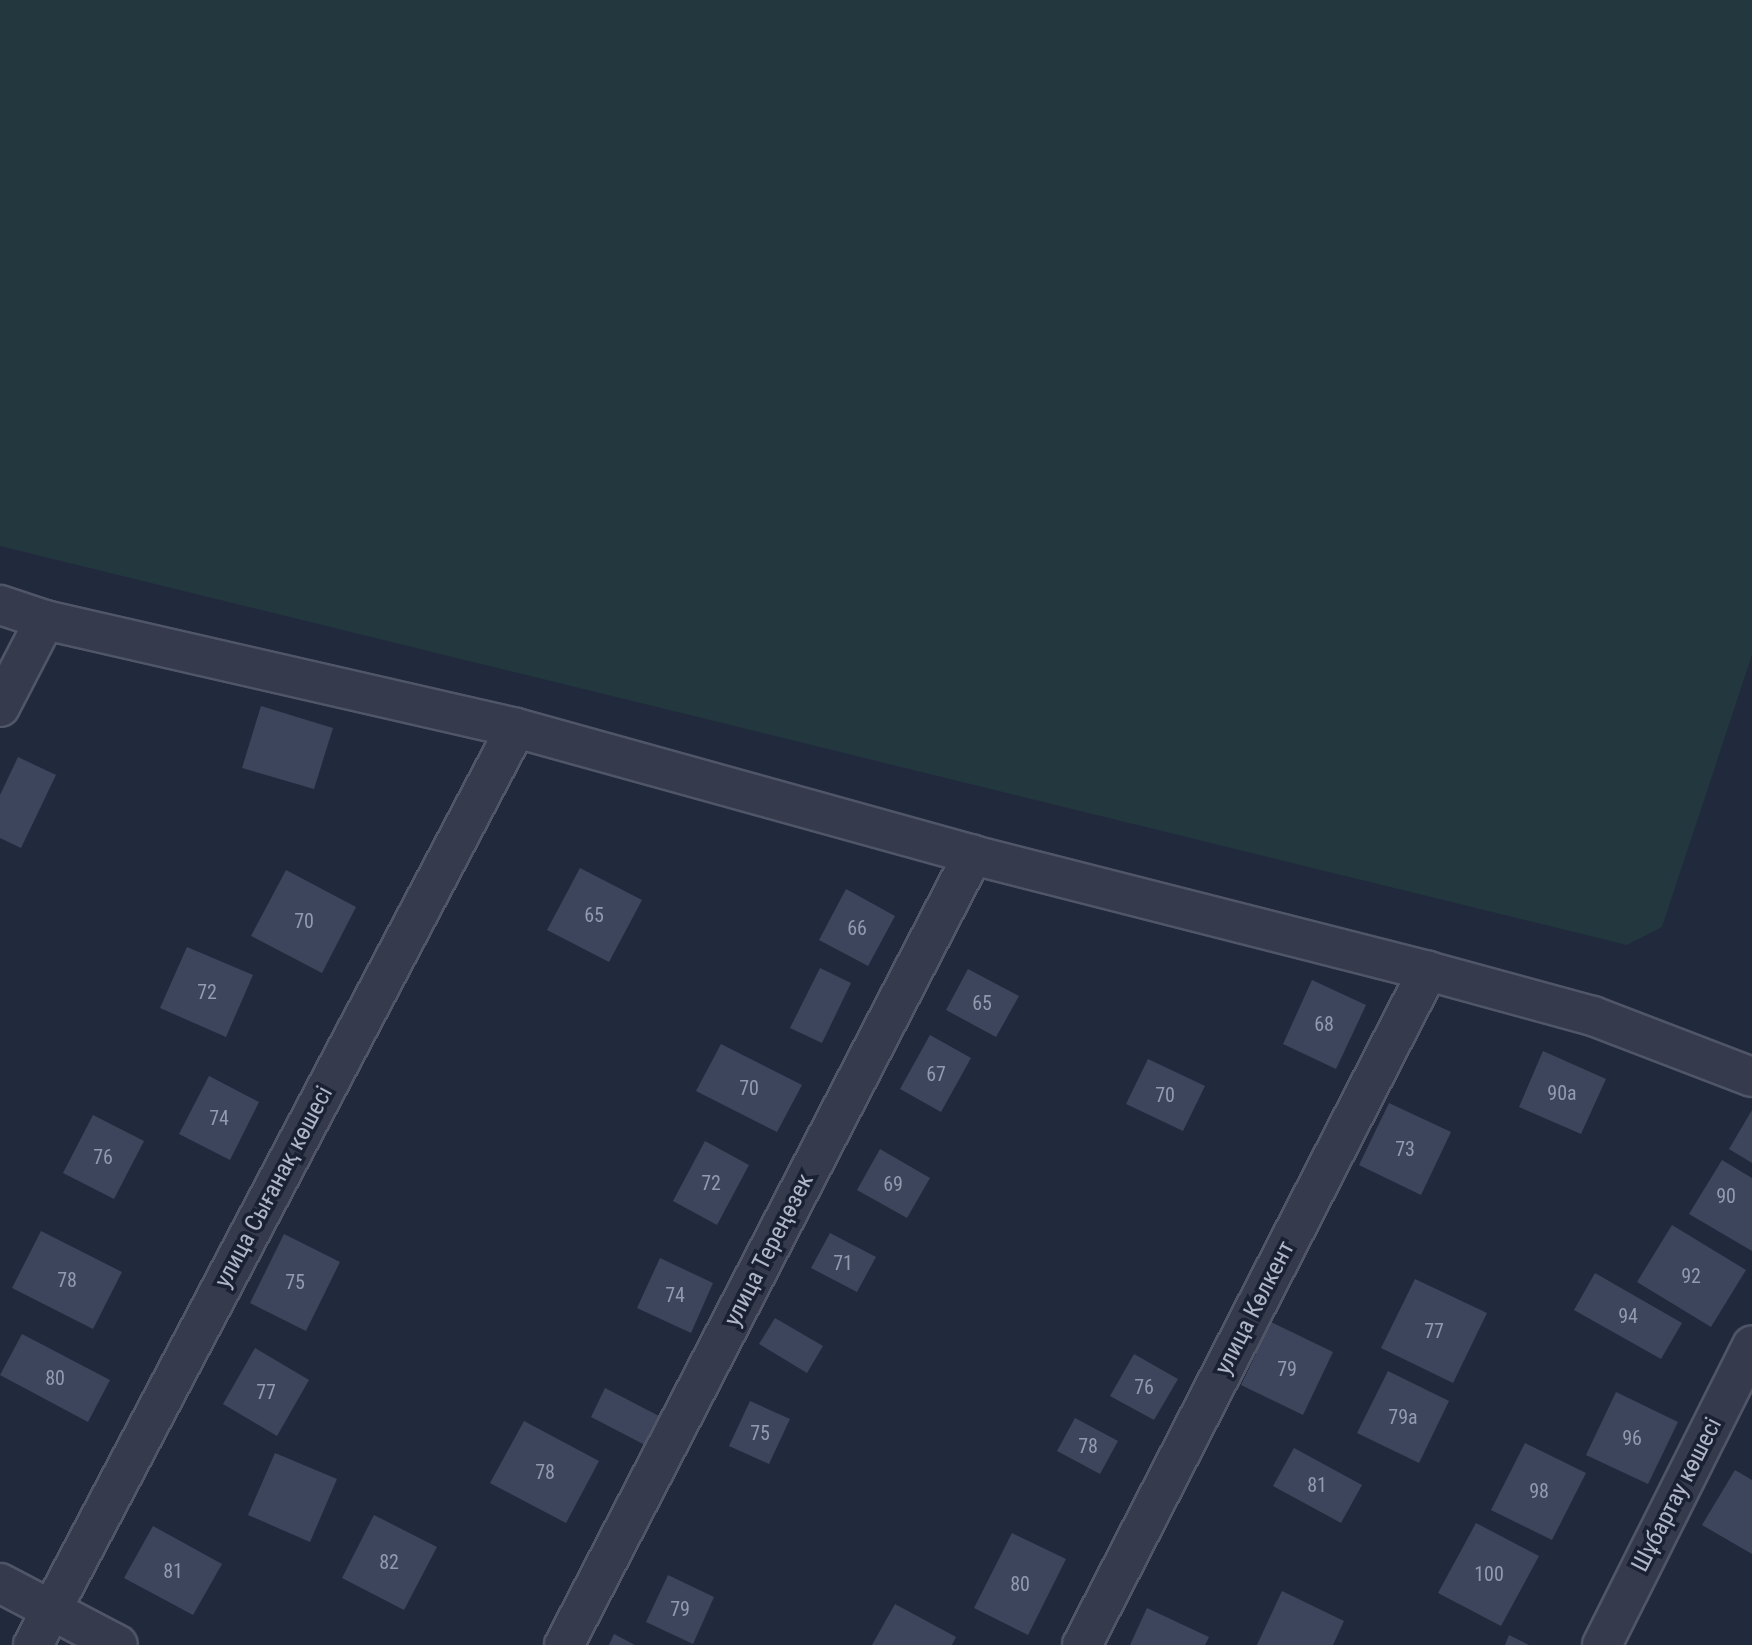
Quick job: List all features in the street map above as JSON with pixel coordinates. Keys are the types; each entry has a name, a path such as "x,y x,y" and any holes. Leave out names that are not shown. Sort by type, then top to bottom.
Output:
{"street":[{"path":"0,605 45,620 516,728 973,855 1428,971 1593,1016 1752,1077"},
{"path":"0,707 45,620"},
{"name":"улица Сығанақ көшесі","path":"33,1645 516,728"},
{"name":"улица Тереңөзек","path":"564,1645 973,855"},
{"name":"улица Көлкент","path":"1082,1645 1428,971"},
{"name":"Шұбартау көшесі","path":"1602,1645 1752,1345"},
{"path":"0,1583 118,1645"}],"shaded area":[{"path":"0,0 1752,0 1752,655 1662,927 1627,945 0,546"}],"building":[{"path":"261,706 333,728 314,789 242,768"},
{"path":"18,757 56,775 21,848 0,838 0,795"},
{"path":"580,868 642,900 609,962 547,930"},
{"path":"286,870 356,907 322,973 251,936"},
{"path":"846,889 895,916 868,966 819,940"},
{"path":"187,947 253,975 226,1037 160,1008"},
{"path":"820,968 851,983 822,1043 790,1028"},
{"path":"968,969 1019,996 996,1037 946,1010"},
{"path":"1312,980 1366,1005 1336,1069 1283,1044"},
{"path":"930,1035 971,1058 941,1112 900,1089"},
{"path":"721,1044 802,1085 777,1132 696,1091"},
{"path":"1543,1051 1606,1079 1581,1134 1519,1107"},
{"path":"1148,1059 1205,1086 1183,1131 1126,1104"},
{"path":"209,1076 259,1102 230,1160 179,1134"},
{"path":"1389,1103 1451,1132 1421,1195 1359,1165"},
{"path":"1752,1110 1752,1163 1729,1149"},
{"path":"93,1115 144,1141 114,1199 63,1173"},
{"path":"705,1141 749,1165 717,1225 673,1201"},
{"path":"880,1149 930,1178 907,1218 857,1190"},
{"path":"1722,1160 1752,1178 1752,1251 1689,1214"},
{"path":"1672,1225 1746,1270 1711,1327 1637,1282"},
{"path":"41,1231 122,1272 93,1329 12,1288"},
{"path":"830,1233 876,1257 857,1292 811,1268"},
{"path":"284,1234 340,1262 306,1331 250,1303"},
{"path":"660,1258 713,1283 691,1333 637,1308"},
{"path":"1595,1273 1682,1323 1661,1359 1574,1310"},
{"path":"1415,1279 1487,1313 1453,1383 1381,1348"},
{"path":"775,1318 823,1346 807,1373 759,1344"},
{"path":"1271,1322 1333,1352 1303,1415 1241,1385"},
{"path":"22,1334 110,1380 88,1422 0,1375"},
{"path":"255,1348 309,1380 277,1436 223,1404"},
{"path":"1134,1354 1178,1379 1154,1420 1110,1396"},
{"path":"1388,1371 1449,1401 1419,1463 1357,1433"},
{"path":"605,1388 659,1416 645,1445 591,1417"},
{"path":"1616,1392 1678,1422 1648,1484 1586,1455"},
{"path":"750,1401 790,1419 769,1464 729,1446"},
{"path":"1075,1418 1118,1441 1100,1474 1057,1451"},
{"path":"524,1421 599,1461 566,1523 490,1483"},
{"path":"1525,1443 1586,1473 1552,1540 1491,1510"},
{"path":"1294,1448 1362,1485 1341,1523 1273,1486"},
{"path":"275,1453 337,1479 310,1542 248,1515"},
{"path":"1735,1470 1752,1480 1752,1554 1702,1525"},
{"path":"374,1515 437,1547 404,1610 342,1578"},
{"path":"1476,1523 1539,1556 1501,1626 1438,1593"},
{"path":"153,1526 222,1564 193,1615 124,1578"},
{"path":"1012,1533 1066,1559 1028,1635 974,1608"},
{"path":"668,1575 714,1597 693,1644 646,1622"},
{"path":"1282,1591 1344,1621 1333,1645 1257,1645"},
{"path":"895,1604 956,1637 952,1645 872,1645"},
{"path":"1147,1608 1209,1637 1205,1645 1130,1645"},
{"path":"614,1634 635,1645 609,1645"},
{"path":"1509,1635 1529,1645 1505,1645"}]}
